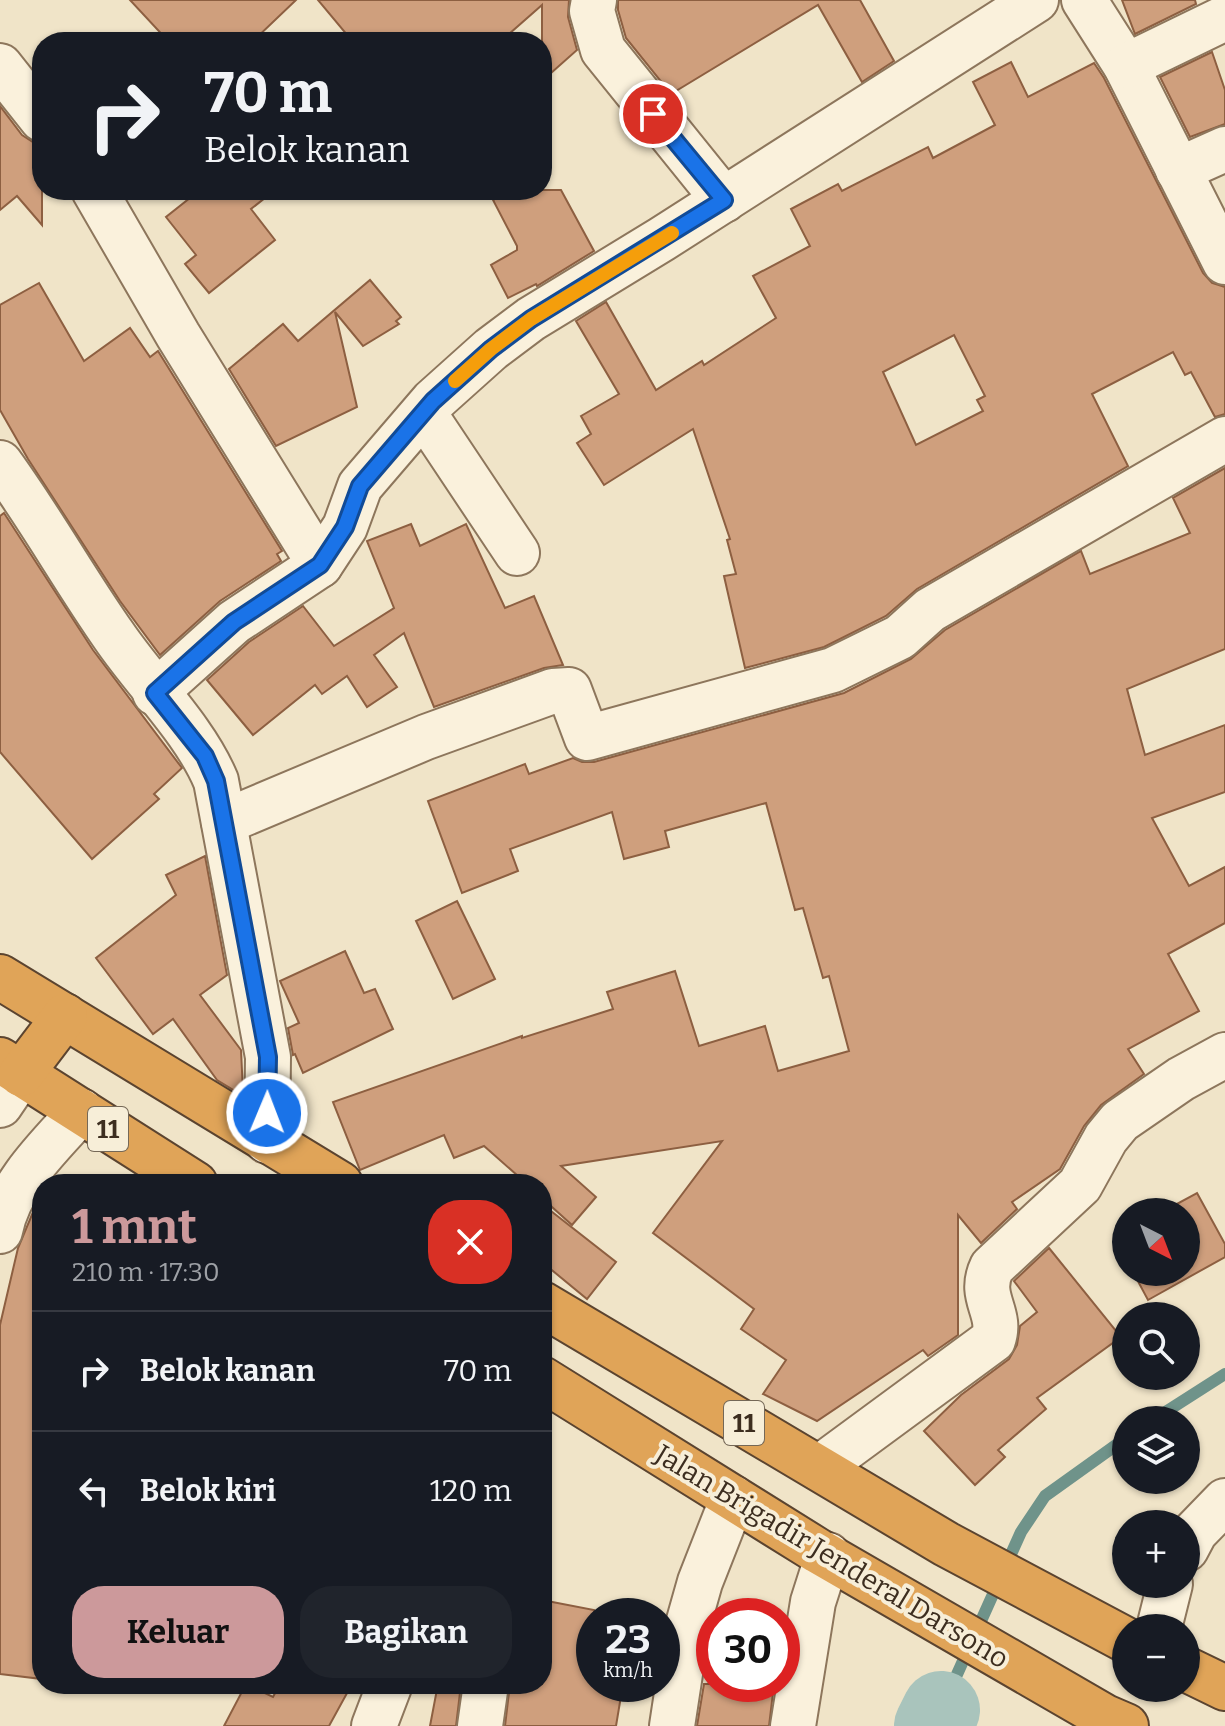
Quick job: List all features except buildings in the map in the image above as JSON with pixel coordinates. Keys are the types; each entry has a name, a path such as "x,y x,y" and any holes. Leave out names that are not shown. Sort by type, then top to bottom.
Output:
{"highway":[{"path":"0,977 323,1174"},
{"path":"7,1080 65,1016"},
{"name":"11","path":"7,1080 81,1111 179,1174"},
{"name":"11","path":"552,1310 946,1544 1112,1633"},
{"name":"Jalan Brigadir Jenderal Darsono","path":"552,1385 914,1608 1115,1721"},
{"path":"1200,1676 1225,1688"}],"street":[{"path":"594,0 592,11 603,50 724,200"},
{"path":"155,693 234,622 320,565 345,527 360,486 426,410 491,349 531,319 724,200 1036,0"},
{"path":"1084,0 1126,66 1225,262"},
{"path":"1126,66 1225,18"},
{"path":"0,66 32,106"},
{"path":"1178,170 1225,149"},
{"path":"100,200 178,335 320,565"},
{"path":"426,410 429,421 517,553"},
{"path":"224,822 426,737 553,691 569,690 587,738 833,670 900,637 930,610 1225,439"},
{"path":"0,463 31,504 113,635 205,756 216,781 268,1057 267,1141"},
{"path":"819,1468 993,1340 997,1329 986,1281 992,1267 1080,1185 1098,1151 1120,1121 1181,1079 1225,1055"},
{"path":"0,1231 2,1218 17,1188 81,1111"},
{"path":"672,1726 687,1628 700,1582 733,1498"},
{"path":"1200,1527 1225,1501"},
{"path":"793,1726 813,1602 828,1555"},
{"path":"374,1726 386,1694"},
{"path":"480,1726 485,1694"}],"waterway":[{"path":"1175,1406 1225,1374"},
{"path":"941,1710 1021,1532 1045,1496 1112,1448"},
{"path":"933,1726 941,1710"}],"slow traffic":[{"path":"455,381 531,319 672,233"}],"route":[{"path":"267,1113 268,1057 216,781 205,756 155,693 234,622 320,565 345,527 360,486 433,401 491,349 531,319 724,200 653,114"}]}
